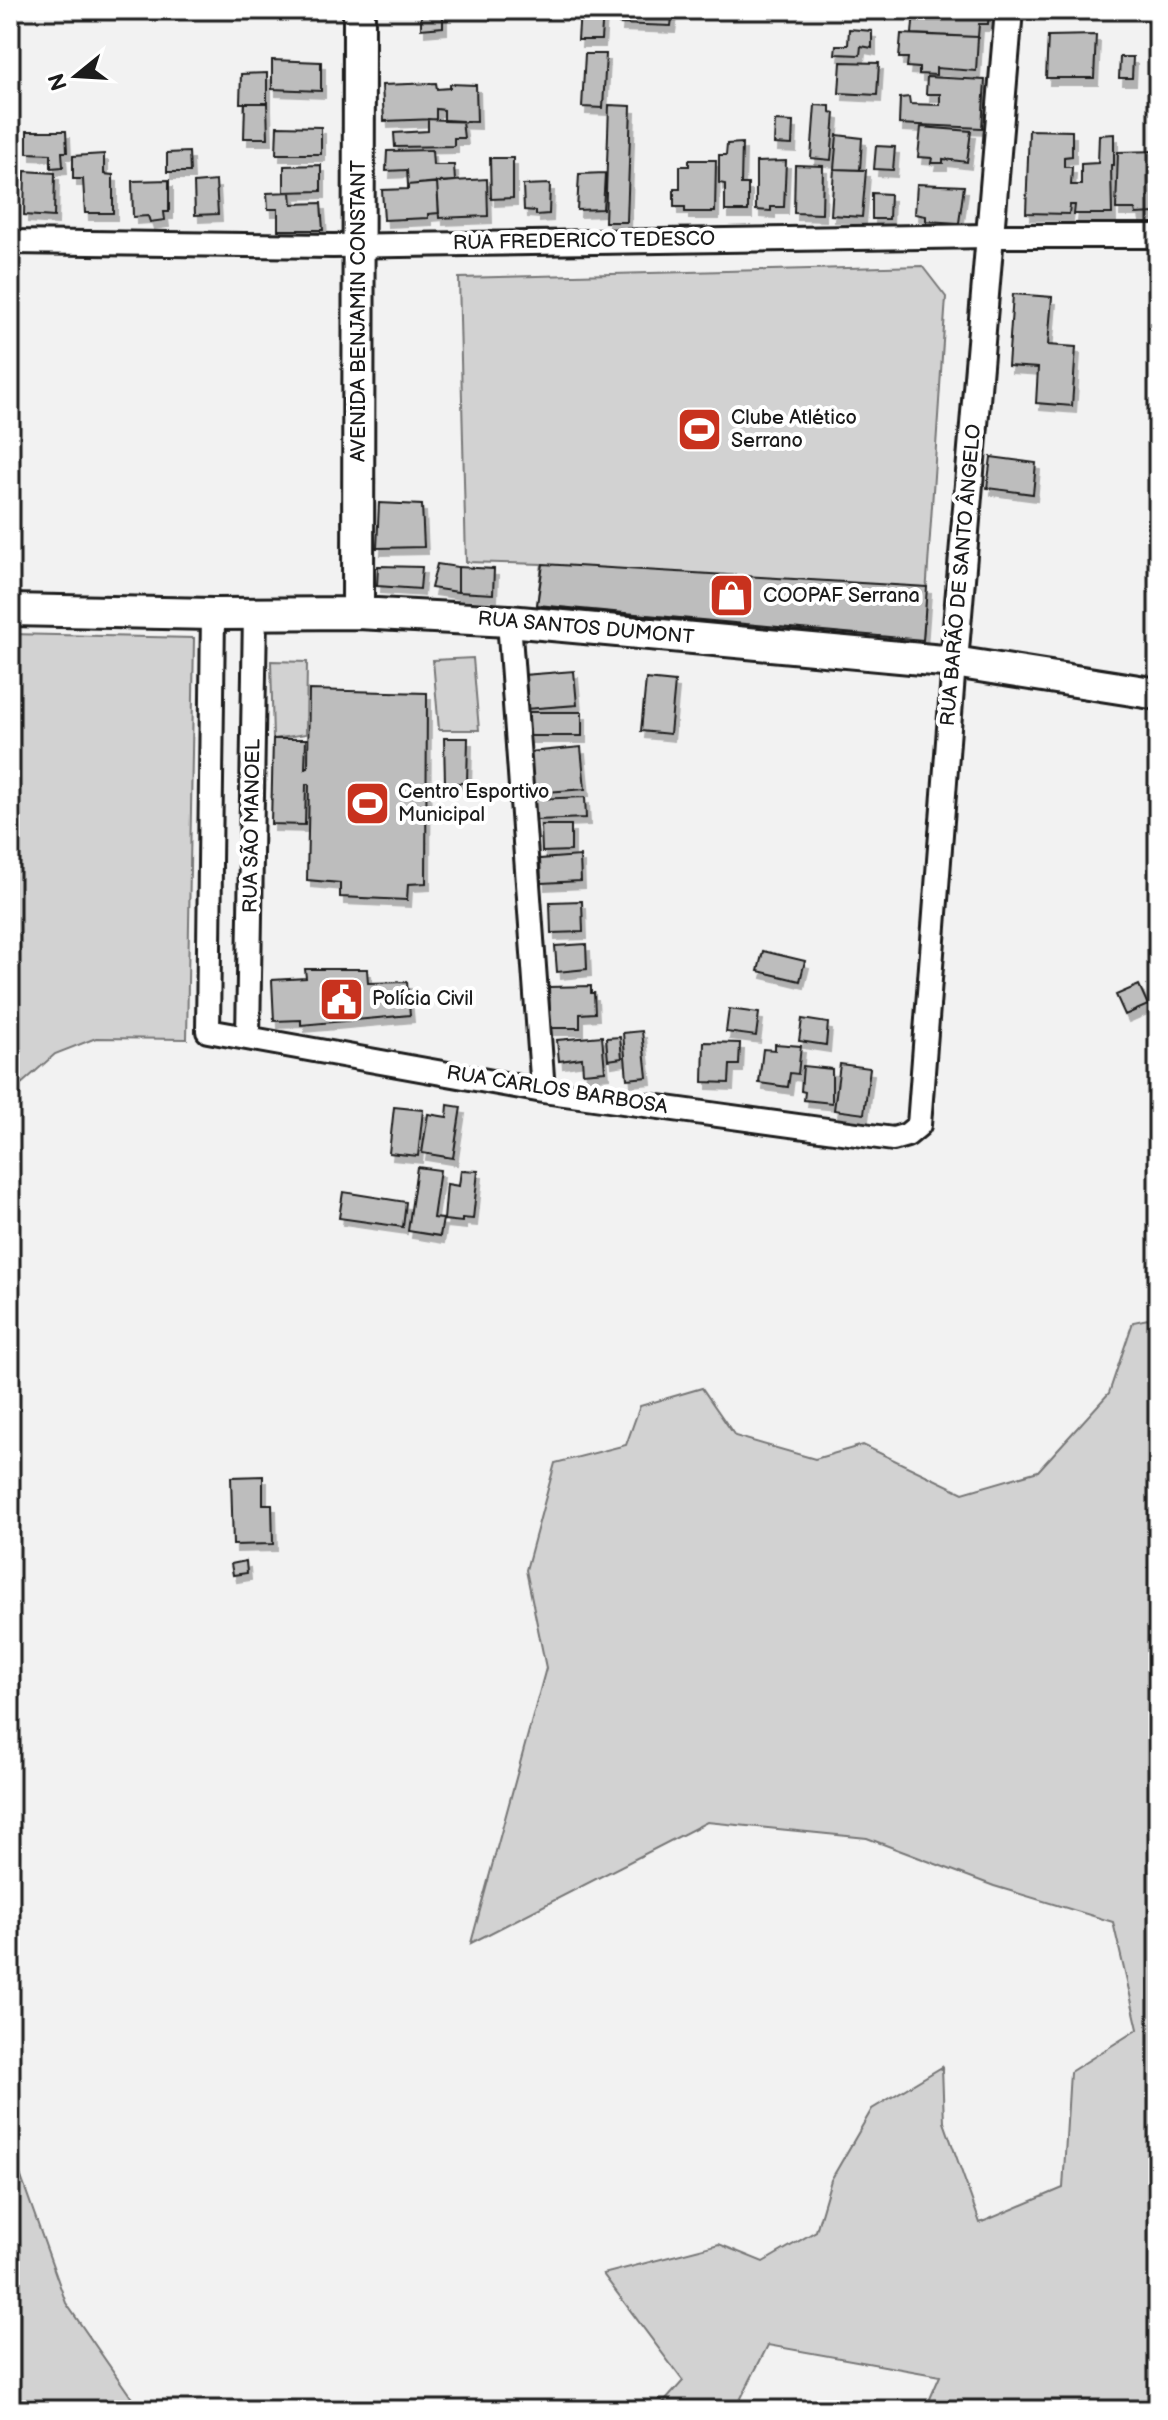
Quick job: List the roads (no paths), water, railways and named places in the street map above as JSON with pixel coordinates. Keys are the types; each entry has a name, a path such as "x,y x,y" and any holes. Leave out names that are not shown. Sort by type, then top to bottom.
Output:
{"main road":[{"name":"AVENIDA BENJAMIN CONSTANT","path":"358,613 359,10"},
{"name":"RUA SANTOS DUMONT","path":"10,610 358,613 509,621 954,662 1158,694"}],"street":[{"name":"RUA BARÃO DE SANTO ÂNGELO","path":"907,1135 919,1125 1009,10"},
{"name":"RUA FREDERICO TEDESCO","path":"10,242 359,245 1158,236"},
{"name":"RUA SÃO MANOEL","path":"208,1031 213,614"},
{"name":"RUA SÃO MANOEL","path":"248,1037 255,614"},
{"path":"509,621 543,1091"},
{"name":"RUA CARLOS BARBOSA","path":"208,1031 543,1091 893,1139 907,1135"}],"place":[{"name":"Clube Atlético Serrano","path":"700,429"},
{"name":"COOPAF Serrana","path":"732,596"},
{"name":"Centro Esportivo Municipal","path":"367,804"},
{"name":"Polícia Civil","path":"341,999"}]}
